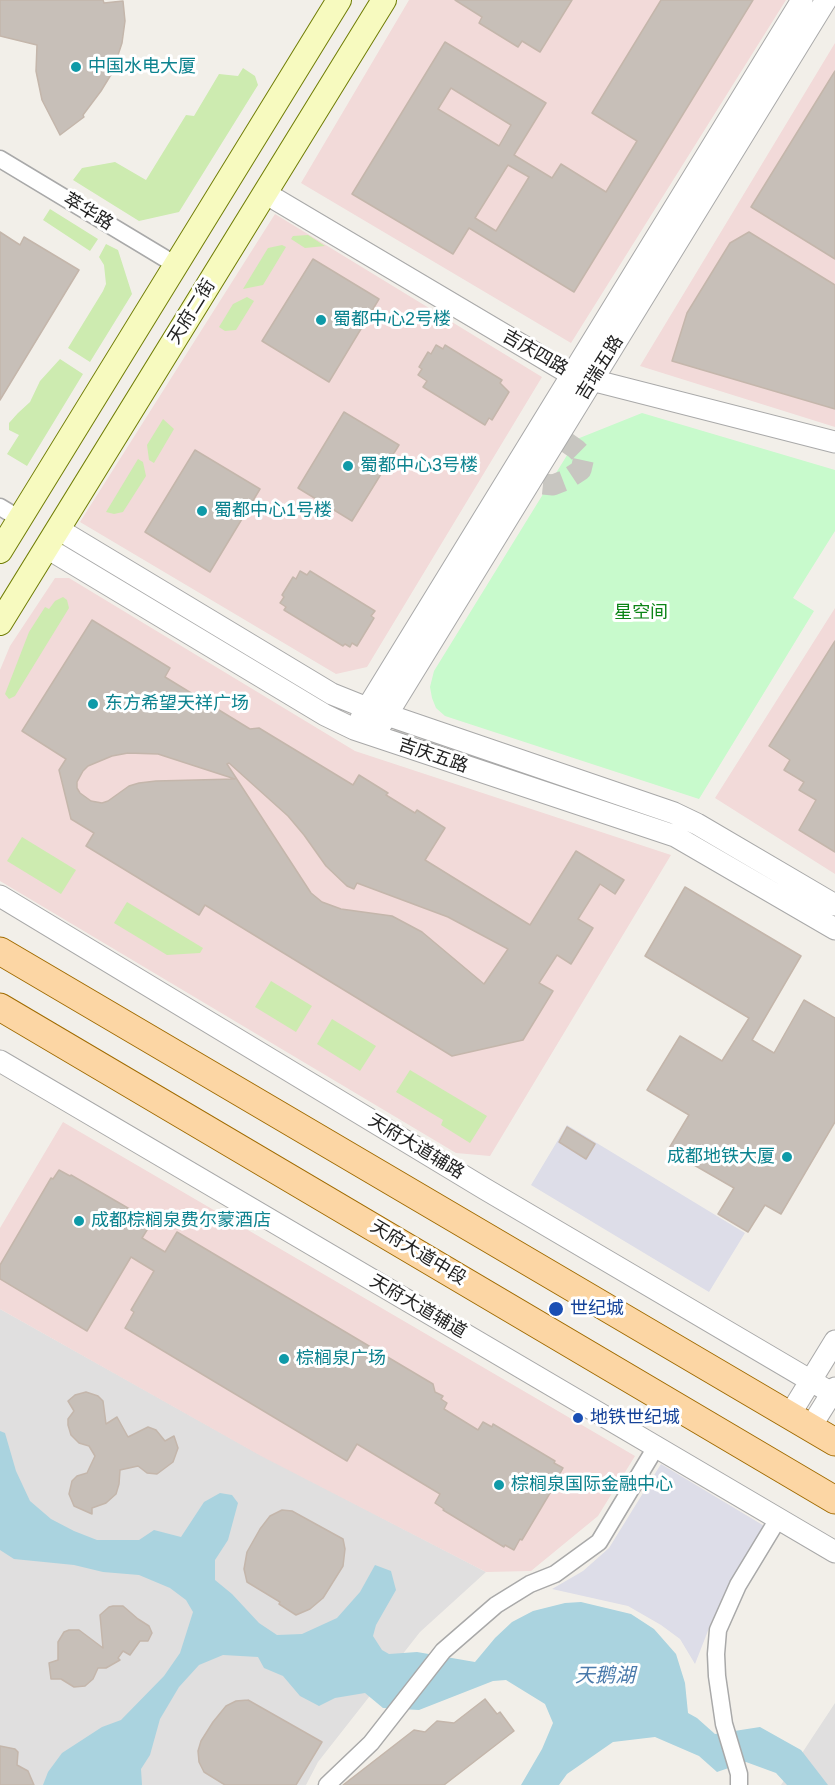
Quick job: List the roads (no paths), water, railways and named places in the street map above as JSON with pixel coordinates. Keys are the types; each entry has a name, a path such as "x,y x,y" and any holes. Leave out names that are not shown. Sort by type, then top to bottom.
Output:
{"main road":[{"path":"0,551 10,513 176,265 339,0"},
{"name":"天府二街","path":"0,624 384,0"},
{"path":"0,951 835,1442"},
{"name":"天府大道中段","path":"0,1007 835,1500"}],"street":[{"name":"吉瑞五路","path":"364,733 367,708 802,0"},
{"name":"吉瑞五路","path":"364,733 387,715 537,482 593,380 826,0"},
{"name":"萃华路","path":"0,159 176,265"},
{"name":"吉庆四路","path":"265,193 572,375 835,442"},
{"name":"吉庆五路","path":"52,538 332,694 674,813 697,824 835,905"},
{"name":"吉庆五路","path":"52,538 315,709 364,733 675,836 835,930"},
{"name":"天府大道辅路","path":"0,896 475,1183 834,1392"},
{"name":"天府大道辅道","path":"0,1061 835,1552"},
{"path":"800,1422 811,1380 835,1341"},
{"path":"800,1422 834,1392"},
{"path":"327,1785 371,1743 443,1651 496,1605 530,1584 555,1574 599,1542 656,1447"},
{"path":"739,1779 724,1724 717,1676 718,1630 738,1585 778,1519"}],"water":[{"name":"天鹅湖","path":"0,1431 5,1433 16,1471 30,1501 51,1519 97,1540 139,1540 154,1530 181,1537 204,1502 220,1493 232,1495 238,1503 228,1540 215,1560 215,1580 232,1594 259,1623 277,1635 302,1634 337,1618 360,1592 375,1565 391,1571 396,1590 376,1625 373,1636 382,1650 389,1654 417,1652 475,1662 512,1622 533,1611 565,1603 581,1602 631,1614 654,1629 676,1654 685,1683 688,1713 715,1734 760,1727 801,1750 828,1785 787,1785 776,1773 746,1762 717,1772 699,1756 655,1737 613,1742 567,1774 559,1785 521,1785 542,1749 553,1723 545,1704 506,1680 493,1681 419,1710 383,1708 365,1693 335,1698 319,1706 300,1696 283,1676 264,1668 258,1657 223,1655 199,1665 179,1687 160,1719 150,1755 141,1769 142,1785 43,1785 48,1772 62,1753 102,1727 121,1720 164,1676 180,1653 193,1612 186,1600 170,1588 139,1575 14,1559 0,1550"}],"tunnel":[{"path":"543,484 553,485 566,480 581,470 584,457 549,430"},
{"path":"373,716 370,721 673,825 719,848"}],"place":[{"name":"中国水电大厦","path":"76,67"},
{"name":"蜀都中心2号楼","path":"321,320"},
{"name":"蜀都中心3号楼","path":"348,466"},
{"name":"蜀都中心1号楼","path":"202,511"},
{"name":"东方希望天祥广场","path":"93,704"},
{"name":"成都地铁大厦","path":"787,1157"},
{"name":"成都棕榈泉费尔蒙酒店","path":"79,1221"},
{"name":"世纪城","path":"556,1309"},
{"name":"棕榈泉广场","path":"284,1359"},
{"name":"地铁世纪城","path":"578,1418"},
{"name":"棕榈泉国际金融中心","path":"499,1485"}],"park label":[{"name":"星空间","path":"641,613"}]}
